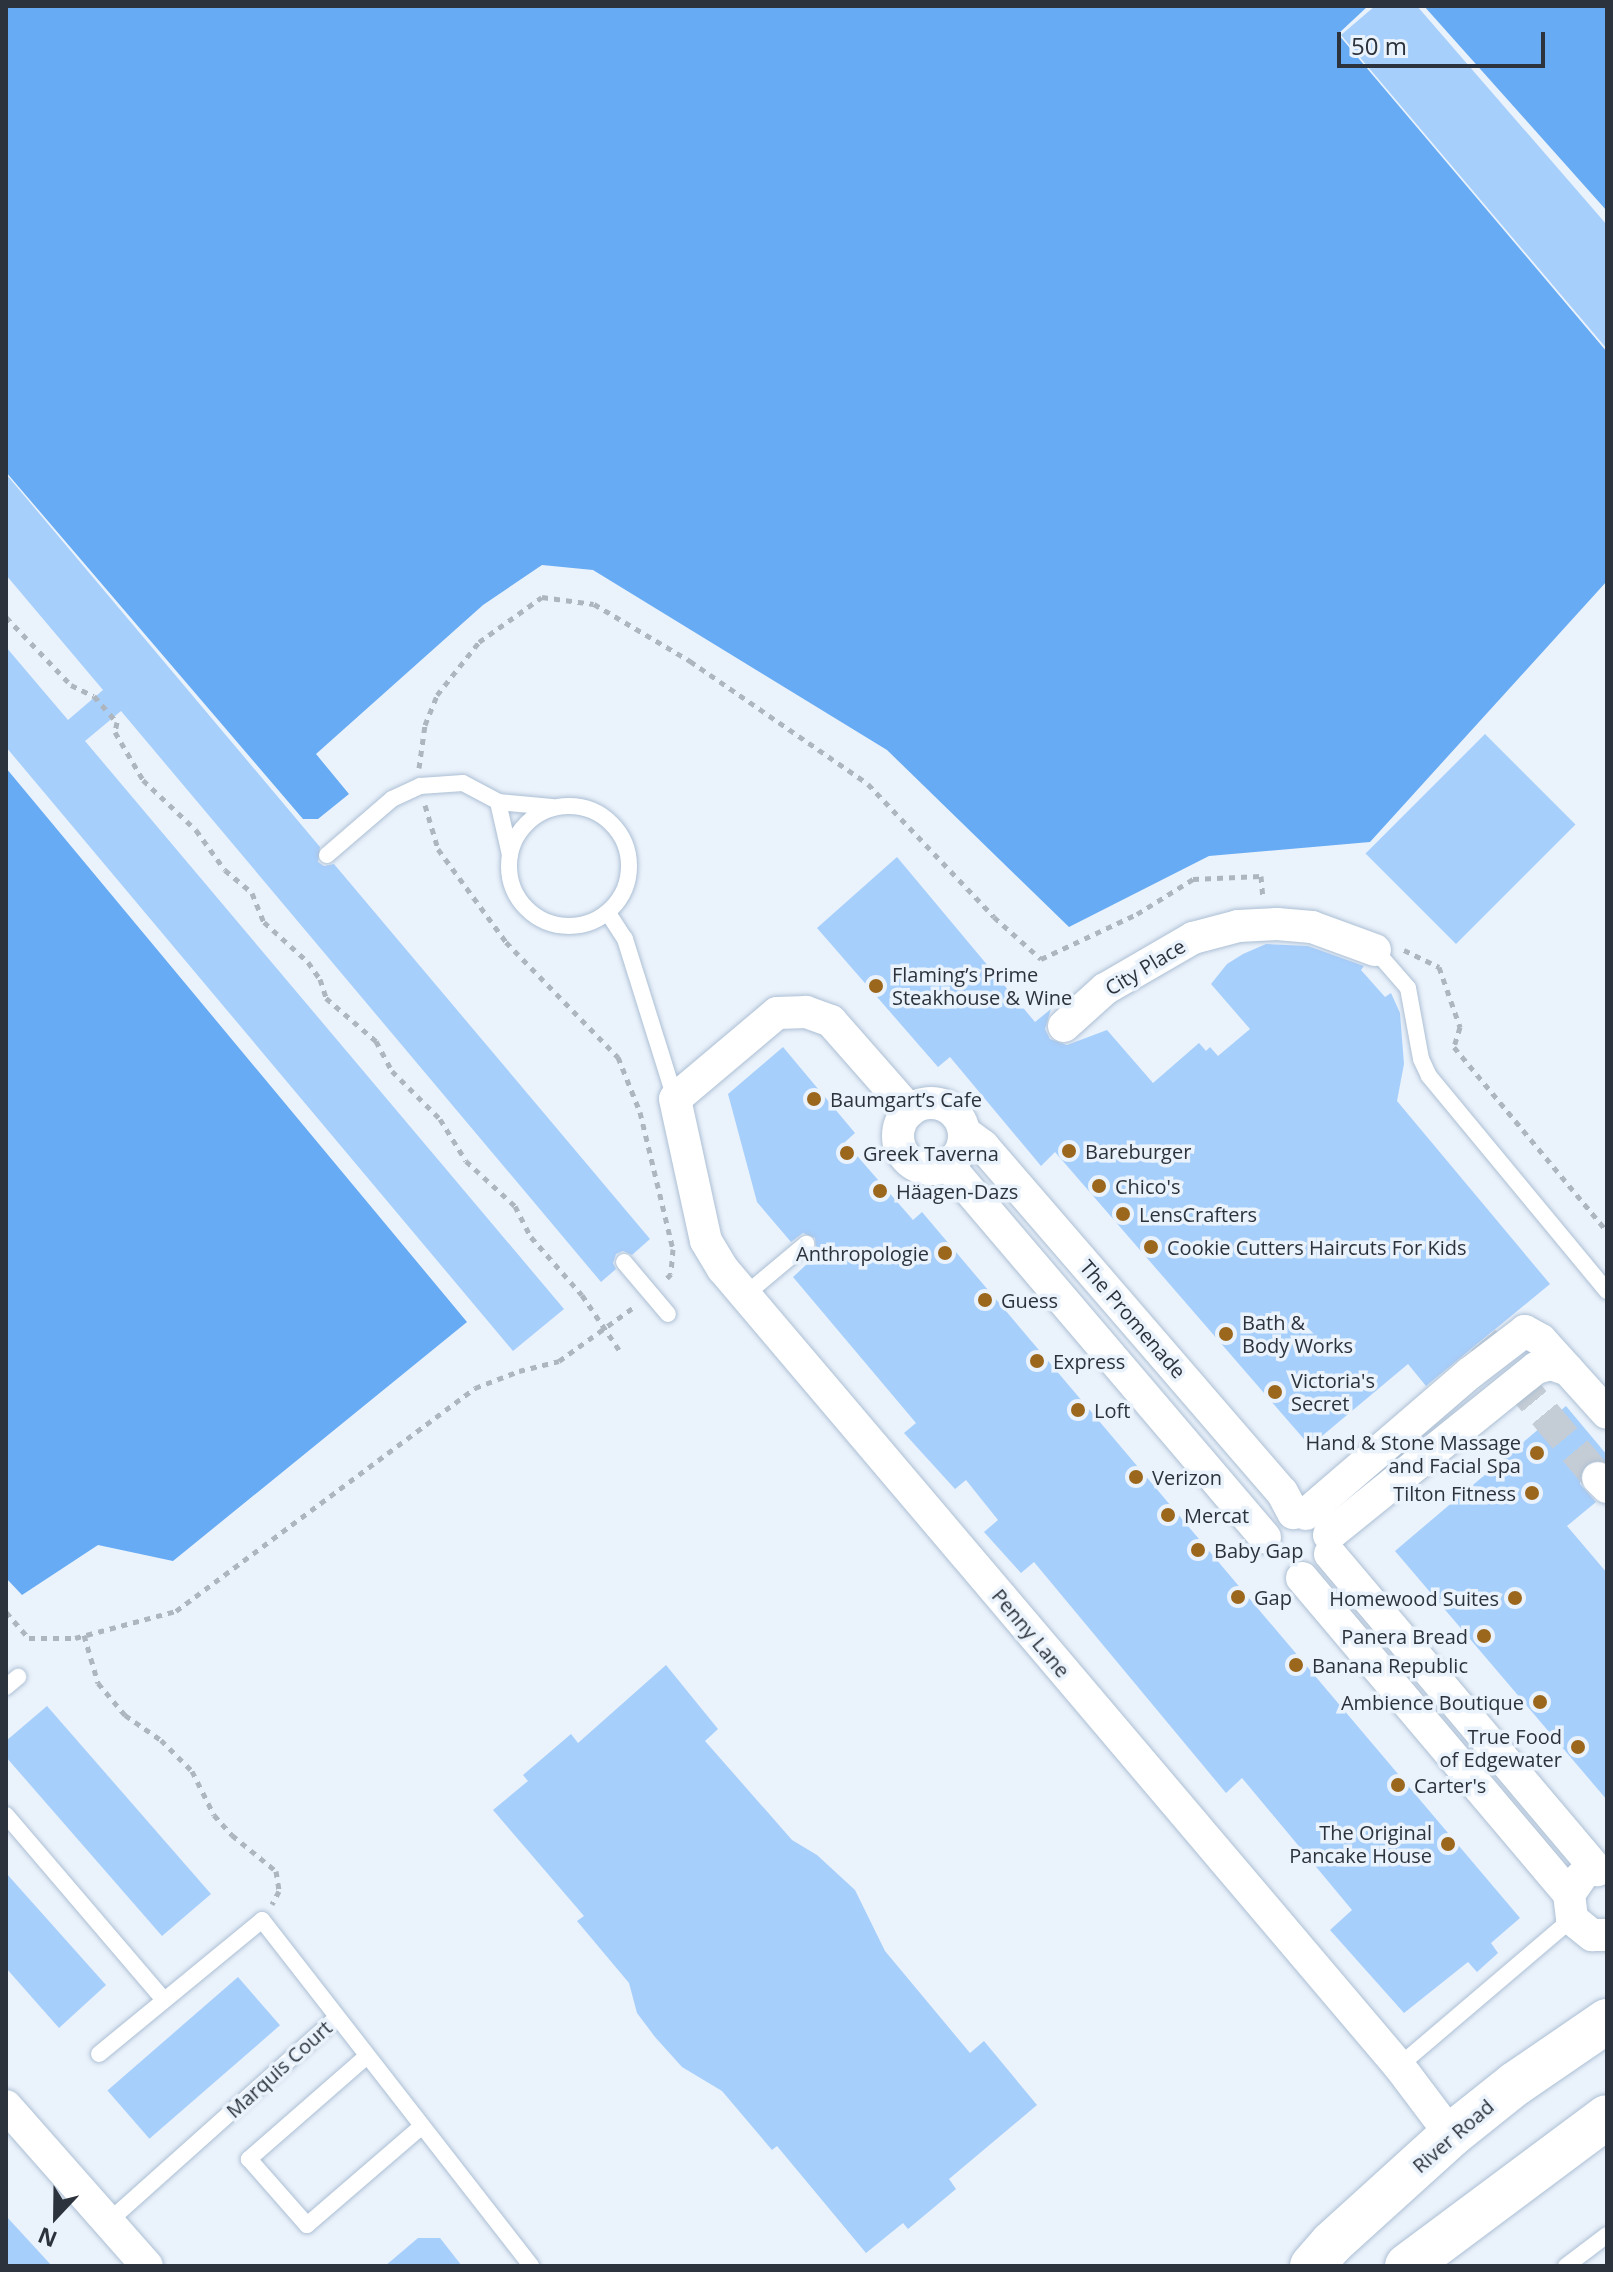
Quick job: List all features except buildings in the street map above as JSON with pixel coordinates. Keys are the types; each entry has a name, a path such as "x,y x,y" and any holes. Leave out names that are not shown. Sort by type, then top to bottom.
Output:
{"main road":[{"name":"River Road","path":"1312,2266 1332,2243 1451,2135 1515,2084 1607,2021"},
{"path":"1407,2266 1607,2117"}],"street":[{"name":"City Place","path":"1064,1026 1105,989 1193,938 1238,926 1277,924 1312,927 1375,950"},
{"path":"675,1099 777,1013 806,1012 831,1021 910,1111"},
{"name":"Penny Lane","path":"675,1099 706,1241 723,1269 1399,2066 1451,2135"},
{"path":"928,1103 938,1104 955,1114 964,1132 961,1151 948,1165 926,1169 907,1159 901,1150 898,1129 910,1111 928,1103"},
{"name":"The Promenade","path":"964,1132 983,1146 1314,1529 1602,1870"},
{"name":"The Promenade","path":"948,1165 1570,1907"},
{"path":"1314,1529 1470,1373 1525,1331 1541,1340 1607,1413"},
{"path":"1271,1525 1314,1529 1324,1566 1278,1562 1271,1525"},
{"path":"1602,1870 1575,1883 1570,1907 1592,1935 1607,1935"},
{"path":"6,2106 147,2266"}],"lane":[{"path":"327,855 392,799 420,786 463,783 498,802 582,807 601,816 616,829 626,847 630,867 624,892 608,913 585,925 559,926 537,917 519,901 510,879 510,855 498,802"},
{"path":"510,855 519,833 536,816 558,807"},
{"path":"608,913 625,939 675,1099"},
{"path":"1375,950 1408,988 1421,1059 1429,1076 1607,1291"},
{"path":"745,1295 806,1244"},
{"path":"624,1262 668,1314"},
{"path":"6,1815 164,2000"},
{"path":"1399,2066 1570,1907"},
{"path":"99,2054 262,1920"},
{"name":"Marquis Court","path":"108,2222 337,2017 262,1920"},
{"path":"337,2017 531,2266"},
{"path":"367,2056 249,2159 307,2225 421,2127"},
{"path":"1566,2266 1607,2235"}],"path":[{"path":"6,617 71,685 94,696 117,722 115,732 143,780 196,830 225,870 252,893 264,922 308,962 320,979 326,998 376,1041 392,1071 440,1119 466,1161 515,1206 531,1237 582,1295 622,1354"},
{"path":"84,1635 98,1683 125,1715 161,1740 192,1771 214,1815 232,1835 276,1871 279,1891 262,1920"}],"water":[{"path":"6,6 1368,6 1338,34 1607,352 1607,581 1370,842 1209,856 1069,927 887,750 593,570 542,565 483,605 316,754 349,794 318,819 303,819 6,472"},
{"path":"1424,6 1607,6 1607,211"},
{"path":"6,768 467,1322 173,1561 98,1545 22,1595 6,1578"}],"tunnel":[{"path":"1483,1340 1598,1478"}],"place":[{"name":"Flaming’s Prime Steakhouse & Wine","path":"876,986"},
{"name":"Baumgart’s Cafe","path":"814,1099"},
{"name":"Bareburger","path":"1069,1151"},
{"name":"Greek Taverna","path":"847,1153"},
{"name":"Chico's","path":"1099,1186"},
{"name":"Häagen-Dazs","path":"880,1191"},
{"name":"LensCrafters","path":"1123,1214"},
{"name":"Cookie Cutters Haircuts For Kids","path":"1151,1247"},
{"name":"Anthropologie","path":"945,1253"},
{"name":"Guess","path":"985,1300"},
{"name":"Bath & Body Works","path":"1226,1334"},
{"name":"Express","path":"1037,1361"},
{"name":"Victoria's Secret","path":"1275,1392"},
{"name":"Loft","path":"1078,1410"},
{"name":"Hand & Stone Massage and Facial Spa","path":"1537,1453"},
{"name":"Verizon","path":"1136,1477"},
{"name":"Tilton Fitness","path":"1532,1493"},
{"name":"Mercat","path":"1168,1515"},
{"name":"Baby Gap","path":"1198,1550"},
{"name":"Gap","path":"1238,1597"},
{"name":"Homewood Suites","path":"1515,1598"},
{"name":"Panera Bread","path":"1484,1636"},
{"name":"Banana Republic","path":"1296,1665"},
{"name":"Ambience Boutique","path":"1540,1702"},
{"name":"True Food of Edgewater","path":"1578,1747"},
{"name":"Carter's","path":"1398,1785"},
{"name":"The Original Pancake House","path":"1448,1844"}]}
